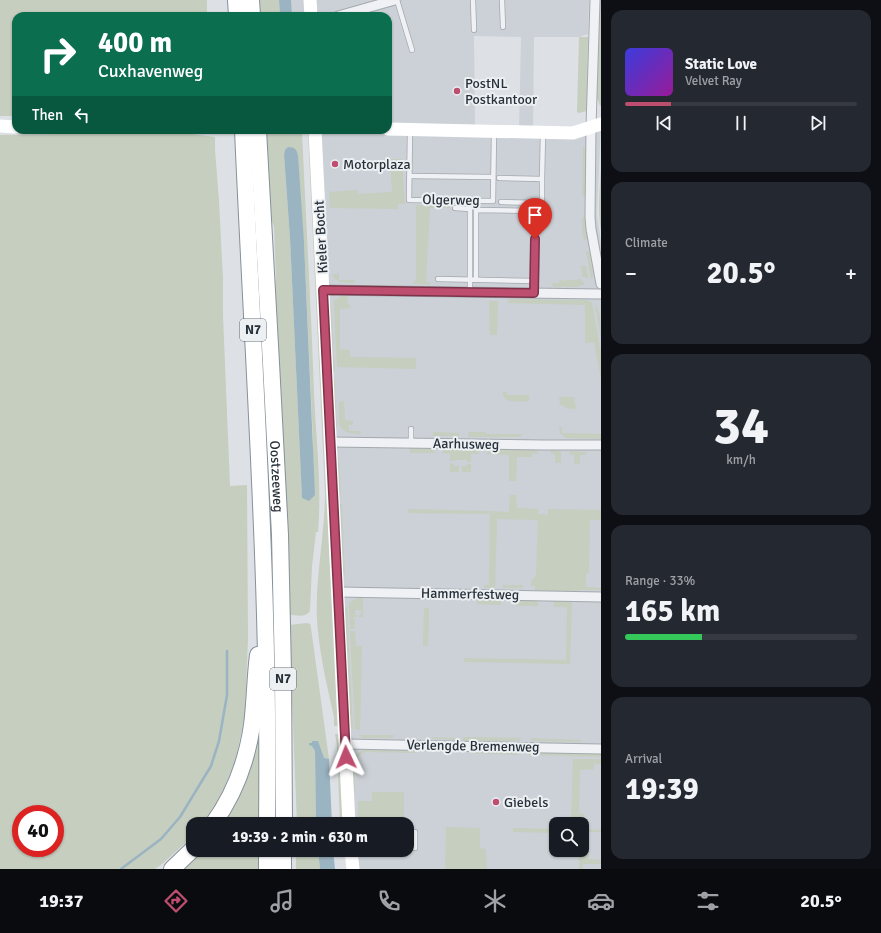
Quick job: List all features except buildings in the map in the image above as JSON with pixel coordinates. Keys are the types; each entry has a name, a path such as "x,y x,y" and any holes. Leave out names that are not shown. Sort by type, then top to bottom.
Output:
{"highway":[{"path":"236,0 237,12"},
{"path":"251,0 252,12"},
{"name":"Oostzeeweg","path":"250,134 268,700 267,817"},
{"name":"Oostzeeweg","path":"250,134 272,363 280,535 284,673 284,817"},
{"name":"N7","path":"217,817 233,790 244,762 253,717 265,600"},
{"path":"172,869 186,856"},
{"path":"267,857 267,869"},
{"path":"283,857 283,869"}],"street":[{"path":"310,0 311,12"},
{"path":"352,12 396,0"},
{"path":"595,0 596,126 590,217 601,284"},
{"path":"0,126 12,127"},
{"path":"392,129 573,133 596,126"},
{"name":"Kieler Bocht","path":"315,134 339,592 349,817"},
{"path":"323,290 601,294"},
{"name":"Aarhusweg","path":"331,442 601,445"},
{"name":"Hammerfestweg","path":"339,592 601,597"},
{"name":"Verlengde Bremenweg","path":"346,744 601,749"},
{"path":"352,857 353,869"}],"lane":[{"path":"396,0 412,50"},
{"path":"473,0 474,30"},
{"path":"502,0 504,27"},
{"name":"Olgerweg","path":"410,129 409,200 493,201 494,131"},
{"path":"501,202 542,203 543,132"},
{"name":"Olgerweg","path":"410,176 493,177"},
{"path":"499,178 542,179"},
{"path":"455,208 470,209 473,280"},
{"path":"470,292 473,280 476,210 535,211 534,293"},
{"path":"438,279 535,282"},
{"path":"411,430 411,443"},
{"path":"414,832 415,848"}],"shaded area":[{"path":"287,0 589,0 588,34 579,37 534,37 533,132 601,124 597,214 601,243 601,869 351,869 350,857 414,857 414,817 346,817 321,134 392,134 392,12 287,12","holes":["474,36 521,37 519,132 475,131"]}],"green space":[{"path":"0,0 207,0 207,12 12,12 12,116 0,116"},
{"path":"258,0 279,0 280,12 258,12"},
{"path":"601,0 601,106 596,95"},
{"path":"579,37 588,37 587,111 579,113 577,112"},
{"path":"192,134 215,137 223,279 223,315 230,486 247,485 248,639 245,713 236,759 220,798 207,817 186,817 186,842 155,869 0,869 0,135"},
{"path":"265,134 302,134 318,462 319,514 318,532 316,532 312,566 310,611 306,615 301,616 289,615 274,308 276,277 274,226 268,213","holes":["285,150 304,242 313,440 306,499 302,497 290,238 284,156"]},
{"path":"308,134 310,134 340,726 334,726 334,717 321,657 317,620 317,588 325,508"},
{"path":"583,145 586,152 585,197 582,196"},
{"path":"390,159 402,159 405,204 398,204 398,209 330,208 329,192 357,190 358,194 392,192"},
{"path":"601,169 601,230 599,207"},
{"path":"416,205 450,206 450,208 430,208 426,282 430,282 430,285 414,284 414,281 416,281"},
{"path":"582,217 585,217 587,239 584,240 582,230"},
{"path":"586,251 589,251 593,273 591,279"},
{"path":"581,266 586,266 588,278 581,276"},
{"path":"332,274 339,274 339,280 355,280 355,283 340,282 334,278"},
{"path":"579,278 585,284 577,287 553,287 552,283 559,283 560,280 577,280"},
{"path":"344,295 347,295 348,304 351,308 340,309 340,349 350,350 350,357 416,358 416,369 337,367 334,301"},
{"path":"510,299 587,300 592,303 601,353 601,380 594,342 585,343 585,305 507,303"},
{"path":"489,301 498,301 497,335 490,335"},
{"path":"331,304 335,372 332,372 329,312"},
{"path":"595,304 600,315 601,338"},
{"path":"335,379 337,428 335,422 333,380"},
{"path":"503,392 507,392 507,395 529,395 529,401 509,401 504,396"},
{"path":"559,397 574,397 576,409 565,408 565,406 560,405"},
{"path":"344,401 345,420 353,421 353,425 349,425 349,431 361,431 361,434 346,432 340,426 339,402"},
{"path":"559,427 562,427 562,433 601,434 601,439 566,438 560,433"},
{"path":"433,432 459,433 459,436 433,436"},
{"path":"468,432 486,432 486,434 523,434 520,437 468,437"},
{"path":"410,447 431,448 435,453 410,453"},
{"path":"446,448 475,449 478,450 479,454 471,454 471,462 467,462 467,460 450,461 450,454 442,453"},
{"path":"490,449 535,450 539,454 532,453 532,457 517,457 516,481 509,481 509,455 487,454"},
{"path":"551,450 561,452 561,463 555,463 555,454 550,454"},
{"path":"570,451 586,452 586,455 580,455 580,464 574,464 574,455 569,455"},
{"path":"339,456 341,497 339,495"},
{"path":"450,463 454,464 454,466 459,466 459,472 450,472"},
{"path":"467,464 471,464 471,472 462,472 462,466 467,466"},
{"path":"510,495 516,495 517,508 538,509 538,514 548,515 548,509 601,510 601,520 590,520 589,573 586,573 586,587 601,588 601,590 578,590 577,592 535,591 535,586 531,586 531,584 532,580 536,576 538,520 497,519 495,588 484,588 484,585 489,585 490,511 509,512"},
{"path":"340,504 342,504 345,579 343,573"},
{"path":"408,509 489,511 489,514 408,513"},
{"path":"503,585 523,585 523,588 503,588"},
{"path":"361,597 363,598 363,617 359,617 359,615 361,615 361,610 355,610 355,615 357,615 357,617 354,617 355,628 350,629 349,603"},
{"path":"499,600 501,601 501,605 477,604 477,601"},
{"path":"517,600 537,601 539,606 516,606"},
{"path":"554,601 572,602 570,664 464,662 464,658 566,660 567,607 554,607"},
{"path":"347,606 353,730 349,723 344,610"},
{"path":"424,608 429,608 428,646 423,646"},
{"path":"307,623 310,624 311,628 329,759 324,758 312,743 315,751 316,817 297,817 289,625"},
{"path":"350,631 355,631 356,646 362,646 360,730 355,729"},
{"path":"260,701 263,817 222,817"},
{"path":"335,734 339,734 344,817 340,817 337,746"},
{"path":"358,735 394,735 393,738 363,738"},
{"path":"431,737 458,738 458,740 432,739"},
{"path":"463,737 521,738 519,741 463,741"},
{"path":"530,738 582,740 581,742 533,741"},
{"path":"364,750 414,751 415,753 367,752 361,754 354,763 354,791 352,774 353,762 358,753"},
{"path":"470,751 518,753 518,755 469,753"},
{"path":"528,753 601,754 601,757 528,755"},
{"path":"573,759 601,759 601,764 594,764 594,769 580,770 579,813 584,814 584,817 571,817"},
{"path":"372,792 404,792 404,817 358,817 358,801 372,801"},
{"path":"446,827 480,828 480,848 486,849 487,869 445,869"},
{"path":"513,828 549,829 549,833 513,832"},
{"path":"589,829 601,830 601,832 589,832"},
{"path":"193,857 259,857 258,869 181,869"},
{"path":"296,857 319,857 320,869 296,869"},
{"path":"579,857 589,857 589,859 601,860 601,864 583,864 583,869 579,869"}],"water":[{"path":"279,0 291,0 292,12 280,12"},
{"path":"288,147 295,149 298,156 304,242 315,495 309,501 302,498 290,238 284,155 285,150"},
{"path":"312,741 318,741 324,758 329,759 332,817 316,817 315,751 312,746 309,745 309,743 312,743"},
{"path":"319,857 334,857 335,869 320,869"}],"waterway":[{"path":"121,869 161,839 180,817 211,766 219,741 227,695 227,651"}],"place":[{"name":"PostNL Postkantoor","path":"457,91"},
{"name":"Motorplaza","path":"335,164"},
{"name":"Giebels","path":"496,802"}],"route":[{"path":"346,757 323,290 534,293 535,239"}]}
